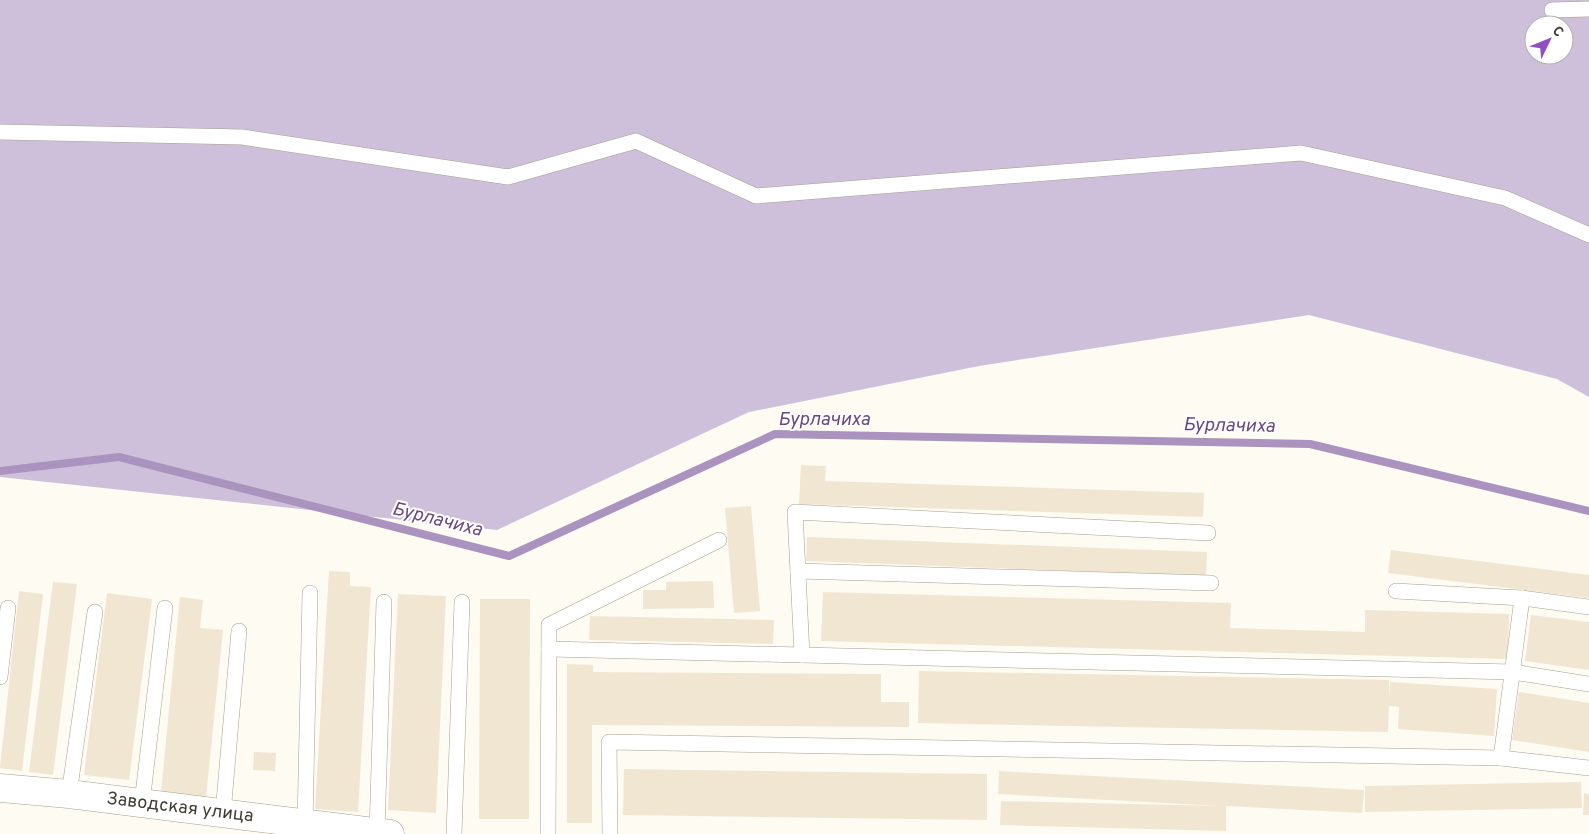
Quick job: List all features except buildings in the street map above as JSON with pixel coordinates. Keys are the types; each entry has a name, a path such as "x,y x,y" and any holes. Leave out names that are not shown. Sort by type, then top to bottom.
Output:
{"street":[{"name":"Заводская улица","path":"0,788 69,794 384,833"}],"lane":[{"path":"1552,10 1589,9"},
{"path":"0,132 242,137 508,177 636,141 756,196 1302,153 1505,198 1589,235"},
{"path":"802,655 795,512 1208,533"},
{"path":"548,834 549,625 719,540"},
{"path":"798,572 1211,583"},
{"path":"1396,591 1522,598 1589,607"},
{"path":"305,824 310,592"},
{"path":"1501,758 1522,598"},
{"path":"384,602 384,833"},
{"path":"454,834 462,602"},
{"path":"0,677 8,608"},
{"path":"142,803 165,608"},
{"path":"69,794 95,612"},
{"path":"223,814 239,631"},
{"path":"549,650 1513,672 1589,684"},
{"path":"610,834 610,742 1501,758 1589,768"}],"shaded area":[{"path":"0,0 1589,0 1589,397 1557,379 1309,315 979,366 749,412 497,530 0,477"}],"waterway":[{"name":"Бурлачиха","path":"0,471 119,457 509,556 775,434 1310,444 1589,511"}]}
